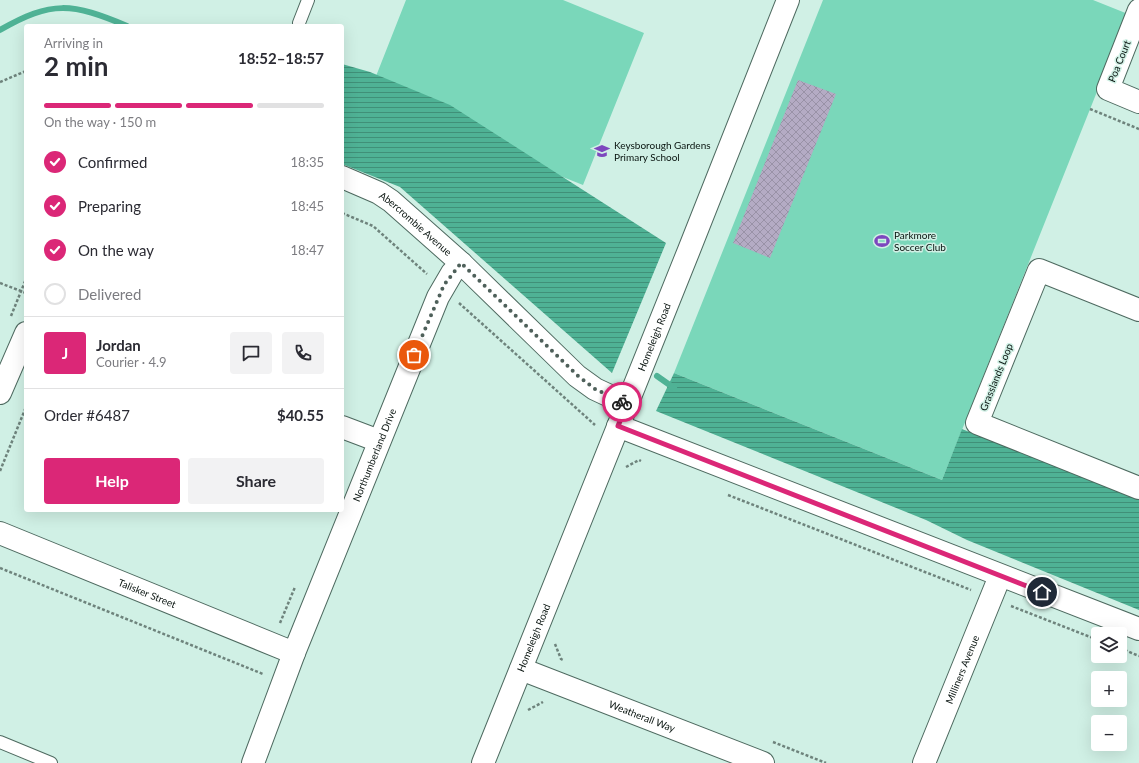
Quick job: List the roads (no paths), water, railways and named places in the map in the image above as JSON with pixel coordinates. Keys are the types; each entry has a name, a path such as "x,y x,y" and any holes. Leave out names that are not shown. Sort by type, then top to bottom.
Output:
{"street":[{"name":"Homeleigh Road","path":"483,763 788,0"},
{"name":"Poa Court","path":"1139,10 1108,89 1139,102"},
{"name":"Abercrombie Avenue","path":"344,178 379,193 391,201 461,263 578,376 595,389 627,404"},
{"name":"Northumberland Drive","path":"253,763 294,653 442,288 461,263"},
{"name":"Grasslands Loop","path":"1139,310 1039,270 977,423 1139,488"},
{"path":"0,393 18,327"},
{"path":"618,426 1139,629"},
{"path":"344,427 379,441"},
{"name":"Talisker Street","path":"0,533 294,653"},
{"name":"Milliners Avenue","path":"924,763 1000,576"},
{"name":"Weatherall Way","path":"521,669 763,763"}],"lane":[{"path":"299,23 308,0"},
{"path":"0,742 51,763"}],"waterway":[{"path":"0,30 34,13 49,9 62,8 76,9 108,18 122,24"},
{"path":"657,376 674,388"}],"place":[{"name":"Keysborough Gardens Primary School","path":"602,151"},
{"name":"Parkmore Soccer Club","path":"882,241"}]}
